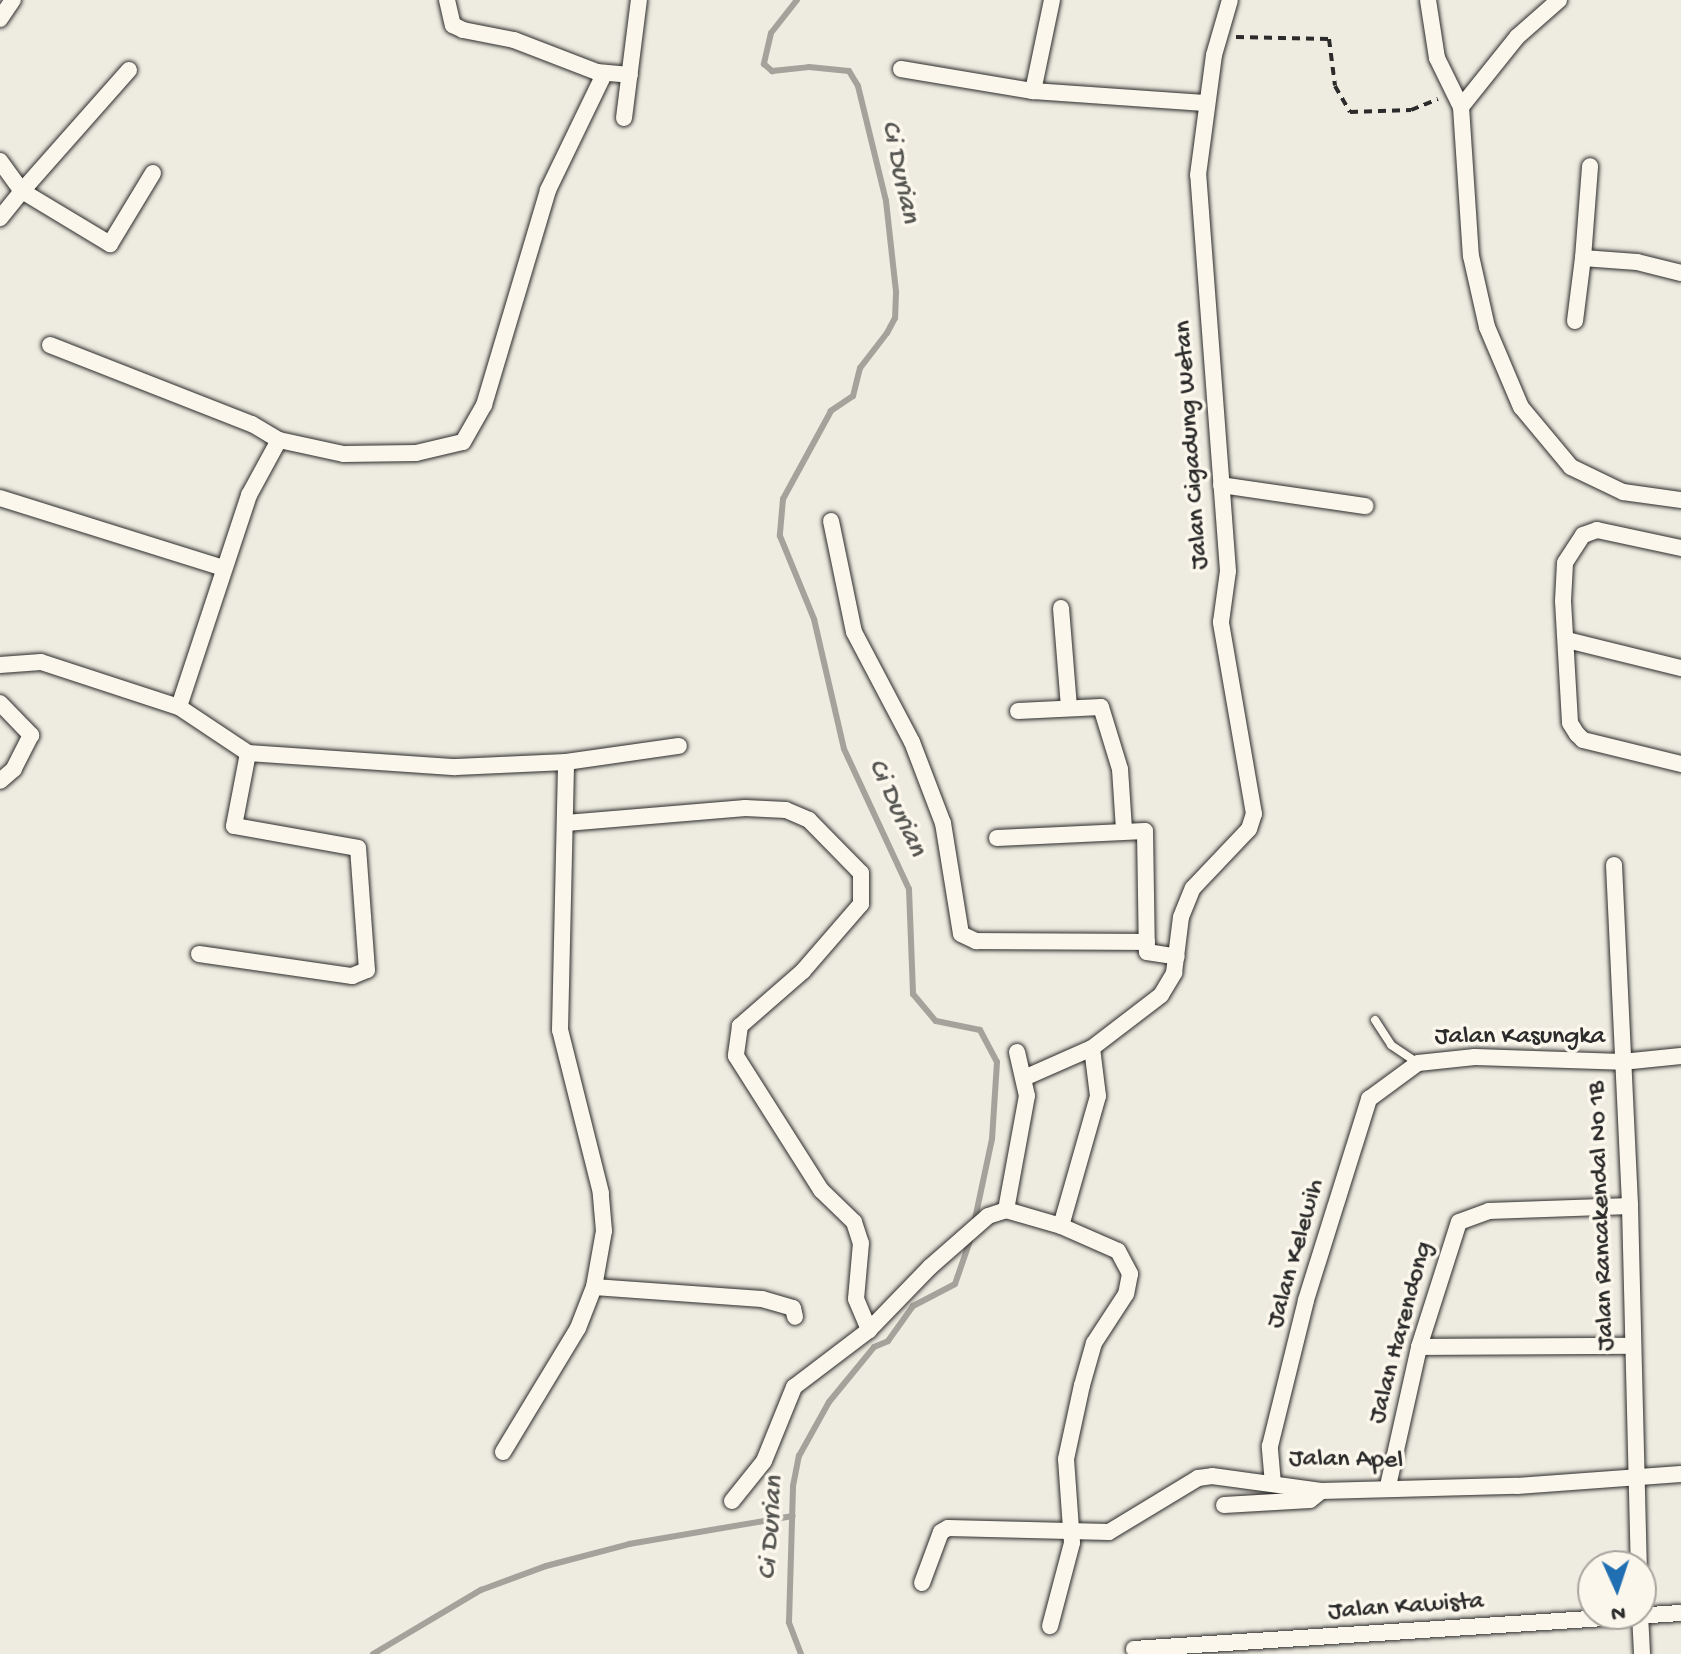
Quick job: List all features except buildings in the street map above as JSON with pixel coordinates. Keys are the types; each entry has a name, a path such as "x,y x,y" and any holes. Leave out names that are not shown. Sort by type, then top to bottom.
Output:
{"street":[{"path":"0,19 13,0"},
{"path":"447,0 453,25 463,30 514,40 604,74 630,75"},
{"path":"624,118 639,0"},
{"path":"1033,91 1052,0"},
{"name":"Jalan Cigadung Wetan","path":"1024,1078 1092,1048 1161,995 1177,957 1181,917 1193,888 1214,860 1249,829 1254,814 1221,622 1228,576 1198,175 1205,103 1230,0"},
{"path":"1428,0 1437,58 1461,107 1471,256 1487,327 1521,407 1571,467 1623,492 1681,500"},
{"path":"1461,107 1517,37 1559,0"},
{"path":"901,69 1033,91 1205,103"},
{"path":"0,218 129,70"},
{"path":"50,345 252,424 279,440 344,454 416,453 463,442 484,405 548,190 604,74"},
{"path":"0,161 22,191 110,244 153,173"},
{"path":"1575,321 1590,166"},
{"path":"1583,258 1637,262 1681,273"},
{"path":"179,707 249,495 279,440"},
{"path":"1221,485 1365,506"},
{"path":"0,498 223,568"},
{"path":"831,521 854,632 912,742 943,823 961,934 976,941 1147,942"},
{"path":"1681,548 1597,530 1583,535 1565,563 1570,723 1583,740 1681,764"},
{"path":"1061,608 1069,707"},
{"path":"1567,640 1681,668"},
{"path":"0,665 41,662 179,707 248,753 456,767 566,762 679,746"},
{"path":"0,703 31,735 14,769 0,781"},
{"path":"1018,711 1094,705 1105,712 1107,740 1120,769 1124,829"},
{"path":"199,954 352,976 367,970 358,848 234,826 248,753"},
{"path":"503,1452 578,1328 594,1287 604,1231 601,1193 560,1030 566,762"},
{"path":"566,823 745,808 786,810 809,820 861,873 861,904 803,971 736,1034 736,1056 821,1190 854,1222 861,1243 856,1299 869,1330"},
{"path":"997,838 1139,829 1148,837 1147,942 1151,957 1177,957"},
{"name":"Jalan Rancakendal No 1B","path":"1614,865 1630,1206 1631,1346 1638,1550"},
{"path":"1061,1226 1098,1096 1092,1048"},
{"path":"732,1501 764,1461 794,1387 869,1330 930,1267 1003,1210 1025,1119 1024,1078 1017,1052"},
{"name":"Jalan Kasungka","path":"1418,1063 1475,1057 1622,1062 1681,1056"},
{"name":"Jalan Kelewih","path":"1273,1484 1270,1446 1306,1300 1369,1099 1418,1063"},
{"name":"Jalan Harendong","path":"1388,1486 1419,1347 1459,1222 1489,1211 1630,1206"},
{"path":"1003,1210 1061,1226 1118,1251 1130,1274 1126,1294 1094,1343 1082,1385 1066,1459 1073,1529 1050,1626"},
{"path":"594,1287 762,1299 793,1308 795,1317"},
{"path":"1419,1347 1631,1346"},
{"name":"Jalan Apel","path":"922,1583 941,1532 948,1528 1109,1532 1198,1478 1321,1491 1388,1486 1636,1479 1681,1474"},
{"path":"1224,1505 1310,1500 1321,1491"},
{"name":"Jalan Kawista","path":"1657,1615 1681,1613"},
{"name":"Jalan Kawista","path":"1134,1649 1577,1620"},
{"path":"1641,1630 1642,1654"}],"lane":[{"path":"1375,1020 1391,1045 1418,1063"}],"path":[{"path":"1220,34 1329,39 1335,86 1350,112 1424,107 1436,102 1441,90"}],"waterway":[{"name":"Ci Durian","path":"797,0 771,33 764,64 772,71 809,67 849,71 858,86 886,201 896,292 895,318 860,368 853,396 831,411 783,499 780,536 814,619 844,749 909,889 913,994 936,1021 980,1030 997,1062 992,1139 974,1224"},
{"name":"Ci Durian","path":"801,1654 789,1622 793,1486 799,1456 829,1402 874,1347 888,1341 913,1306 955,1284 972,1235"},
{"path":"373,1654 481,1590 546,1566 629,1544 793,1516"}]}
